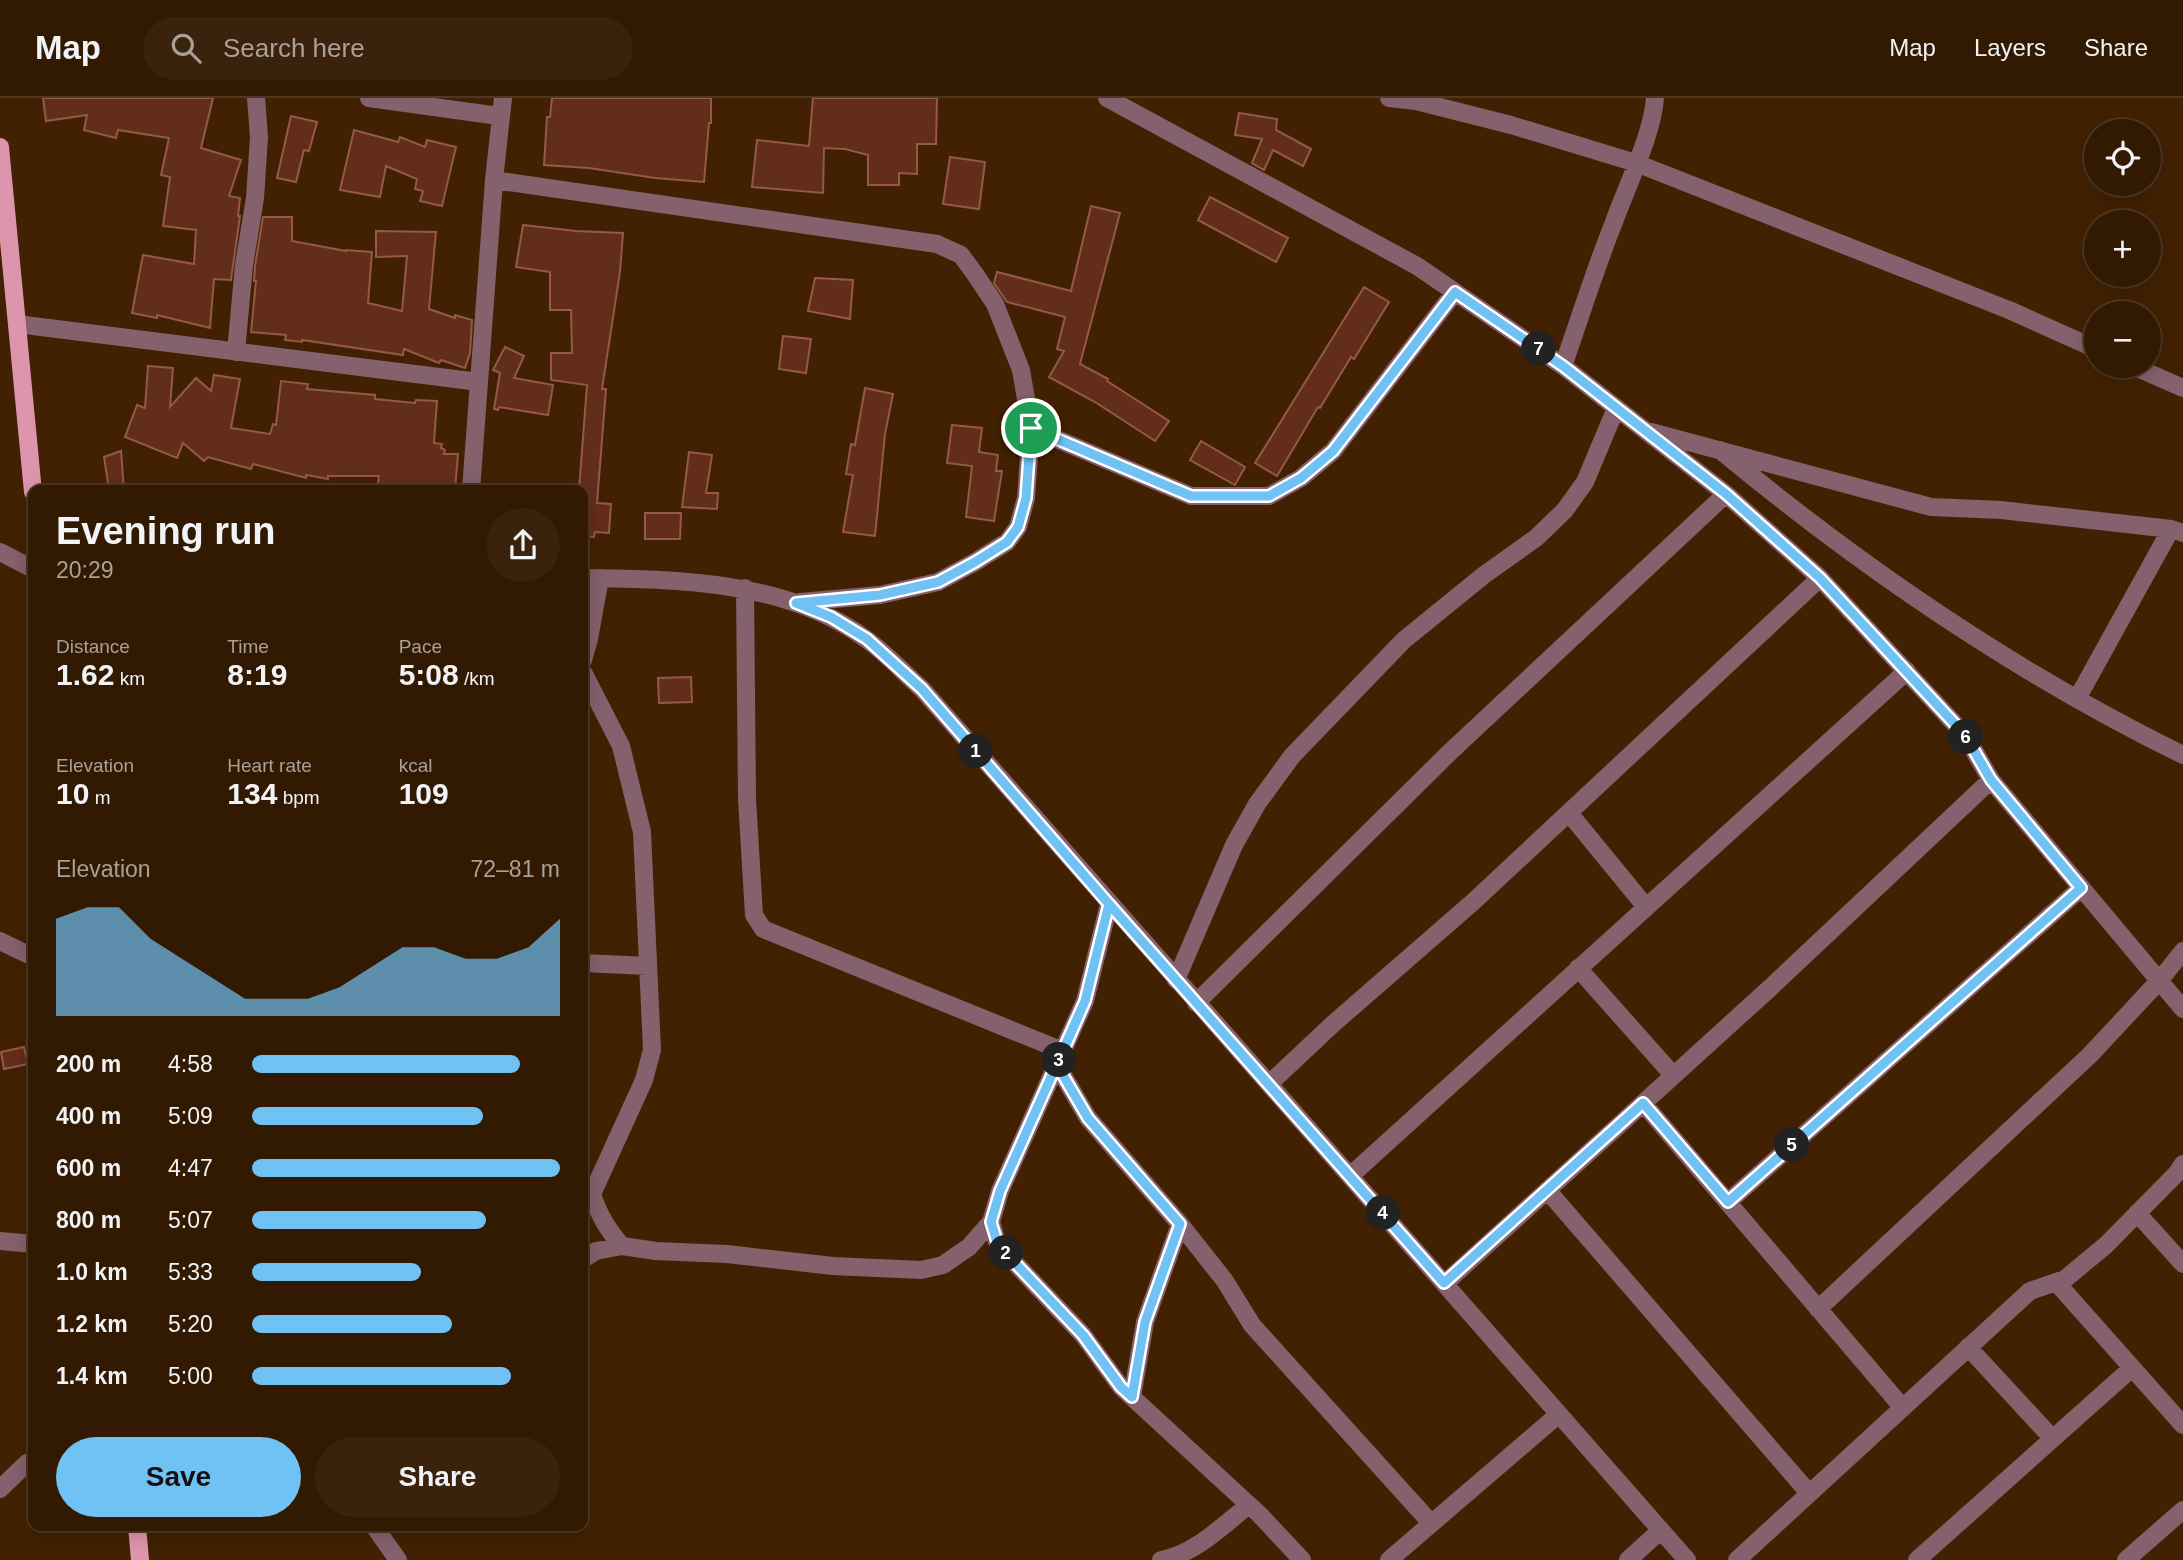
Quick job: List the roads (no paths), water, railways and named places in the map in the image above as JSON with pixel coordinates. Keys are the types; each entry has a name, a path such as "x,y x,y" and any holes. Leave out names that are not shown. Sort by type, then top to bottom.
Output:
{"main road":[{"path":"0,147 32,485"},
{"path":"138,1531 141,1560"}],"street":[{"path":"236,352 244,265 255,198 259,136 256,98"},
{"path":"369,98 501,107 471,485"},
{"path":"1110,98 1418,266 1563,366 1726,494 1820,578 1965,735 1991,780 2183,1009"},
{"path":"1389,98 1416,101 1511,125 1636,163 2009,310 2084,344"},
{"path":"1563,366 1636,163 1654,109 1654,98"},
{"path":"494,180 937,244 961,255 995,304 1021,369 1031,428 1026,498 1018,527 1007,542 938,582 880,595 796,603"},
{"path":"1031,428 1191,496 1269,496 1301,478 1333,451 1455,292"},
{"path":"17,324 479,382"},
{"path":"2160,378 2183,388"},
{"path":"1176,980 1234,845 1257,804 1292,756 1404,640 1484,575 1536,538 1565,510 1585,482 1616,408"},
{"path":"1645,430 1931,507 2001,510 2177,531 2078,697"},
{"path":"1720,450 1783,502 1900,588 2078,697 2181,751"},
{"path":"1196,1003 1450,752 1726,494"},
{"path":"0,552 28,566"},
{"path":"588,642 591,578 745,589 796,603 831,617 867,639 922,689 1687,1560"},
{"path":"1269,1084 1334,1023 1473,902 1820,578"},
{"path":"745,589 747,799 754,915 763,929 1060,1058 1088,1118 1180,1224 1225,1281 1252,1325 1431,1524"},
{"path":"1350,1176 1907,671"},
{"path":"588,682 621,746 642,832 652,1050 645,1080 588,1190"},
{"path":"1444,1283 1643,1103 1991,780"},
{"path":"1569,813 1646,907"},
{"path":"1728,1202 2081,888"},
{"path":"588,1256 596,1251 622,1245 656,1251 727,1254 833,1266 921,1270 943,1265 969,1247 991,1222 1000,1191 1085,1001 1109,904"},
{"path":"0,941 28,955"},
{"path":"1818,1309 2090,1055 2160,981 2183,951"},
{"path":"588,963 648,966"},
{"path":"1578,968 1673,1075"},
{"path":"1643,1103 1903,1408"},
{"path":"1737,1560 2030,1291 2065,1279 2106,1245 2183,1164"},
{"path":"1547,1190 1809,1493"},
{"path":"588,1194 608,1231 622,1245"},
{"path":"2137,1213 2183,1264"},
{"path":"991,1222 998,1245 1083,1335 1121,1387 1249,1505 1302,1560"},
{"path":"1132,1397 1145,1322 1180,1224"},
{"path":"0,1241 28,1244"},
{"path":"2056,1282 2183,1425"},
{"path":"1968,1347 2053,1439"},
{"path":"1917,1560 2132,1368"},
{"path":"1389,1560 1559,1413"},
{"path":"0,1489 28,1462"},
{"path":"1161,1560 1178,1557 1249,1505"},
{"path":"2126,1560 2183,1510"},
{"path":"1628,1560 1661,1530"},
{"path":"378,1531 398,1560"}]}
